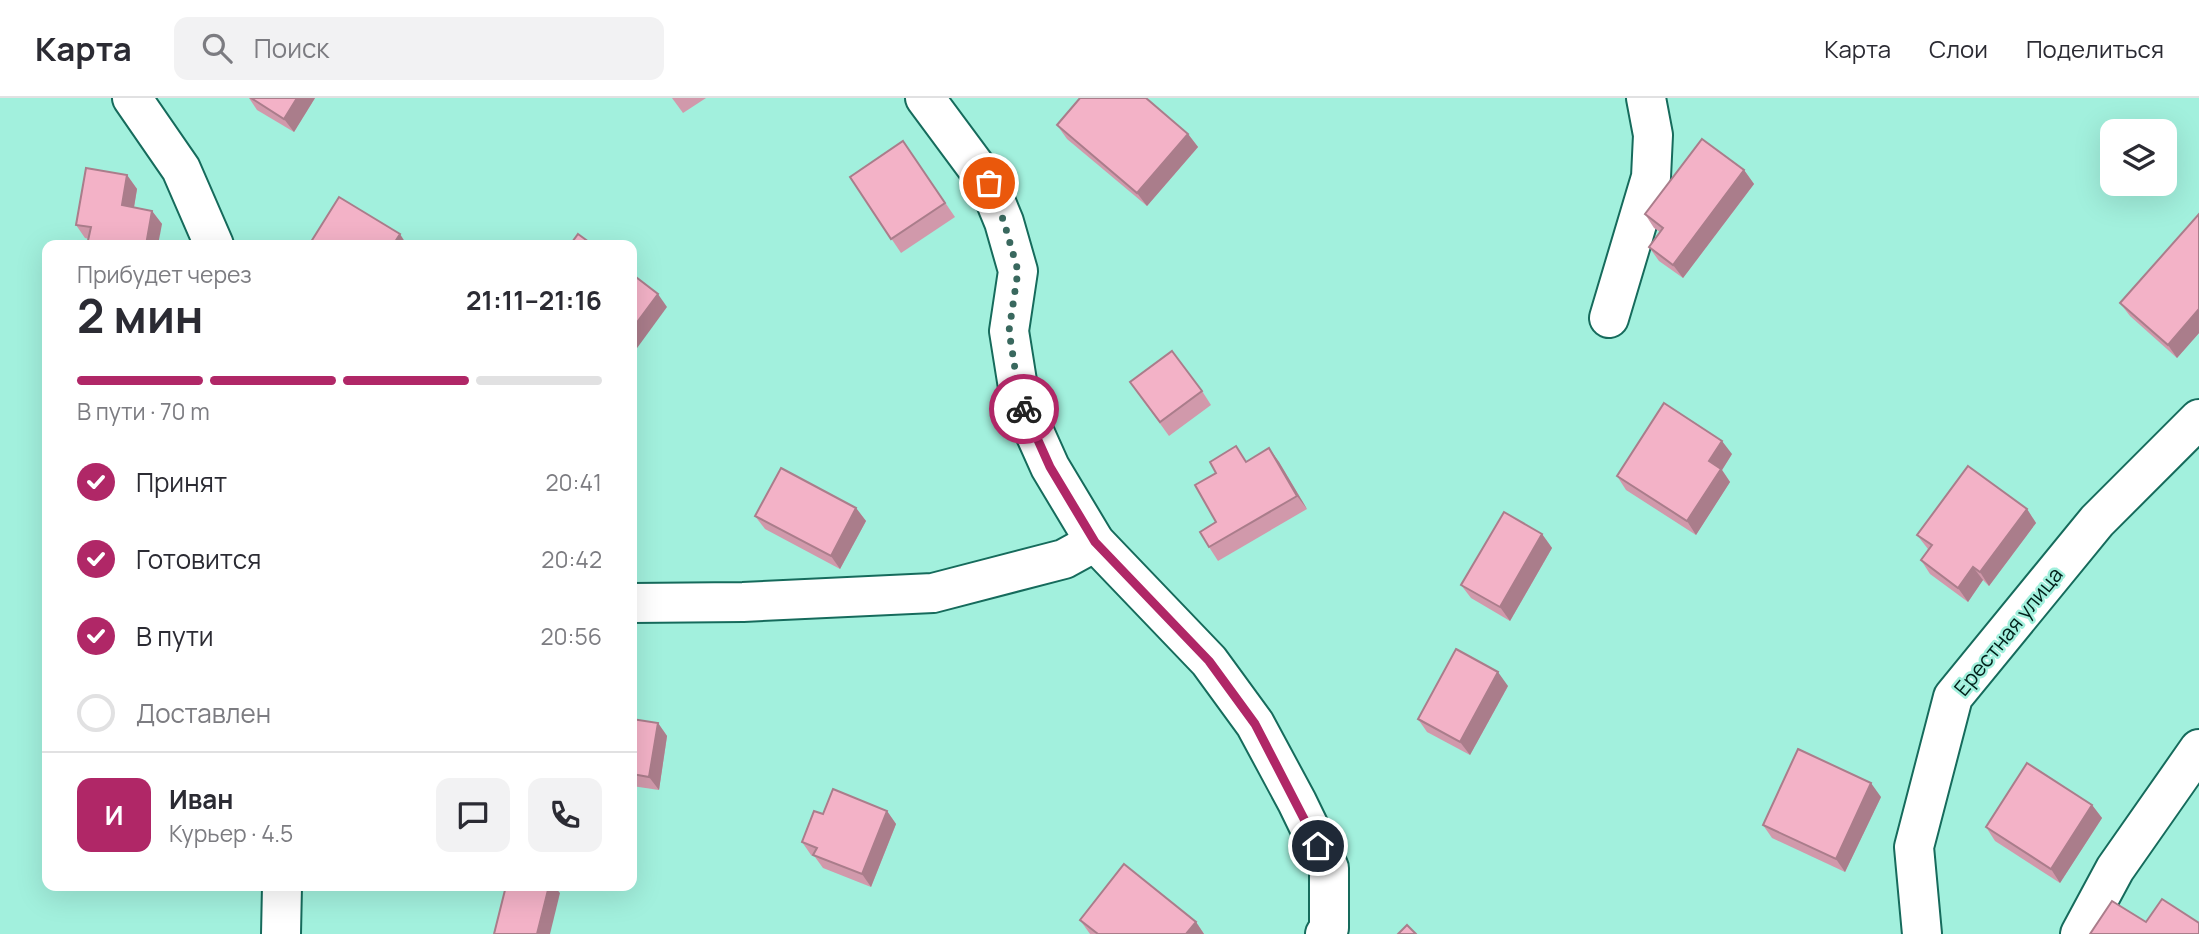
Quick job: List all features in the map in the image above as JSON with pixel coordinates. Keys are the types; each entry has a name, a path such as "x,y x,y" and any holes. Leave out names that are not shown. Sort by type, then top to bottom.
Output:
{"street":[{"path":"132,98 181,169 212,240"},
{"path":"925,98 989,183 1004,222 1018,271 1009,331 1020,400 1050,467 1095,542 1209,661 1255,724 1329,868 1329,928 1325,934"},
{"path":"1609,318 1651,177 1653,135 1646,98"},
{"name":"Ерестная улица","path":"1922,934 1914,847 1953,697 2097,521 2199,419"},
{"path":"637,603 743,602 933,593 1064,559 1095,542"},
{"path":"2080,934 2115,869 2199,749"},
{"path":"281,934 282,891"}],"building":[{"path":"251,98 297,98 284,119"},
{"path":"1080,98 1146,98 1188,134 1137,193 1057,125"},
{"path":"1702,139 1744,170 1673,265 1649,247 1663,228 1645,214"},
{"path":"903,141 945,203 891,239 850,177"},
{"path":"86,168 127,175 122,205 152,211 147,240 88,240 91,227 76,225"},
{"path":"339,197 400,234 396,240 312,240"},
{"path":"2199,214 2199,309 2168,345 2120,303"},
{"path":"578,234 586,240 574,240"},
{"path":"637,278 658,294 637,322"},
{"path":"1172,351 1202,391 1160,422 1130,382"},
{"path":"1664,403 1722,441 1709,461 1721,469 1687,521 1617,476"},
{"path":"1236,446 1246,462 1269,448 1297,496 1209,547 1200,532 1216,522 1195,485 1216,473 1210,462"},
{"path":"1968,466 2027,509 1980,572 1973,567 1958,588 1921,560 1932,545 1917,535"},
{"path":"781,468 856,508 831,556 755,516"},
{"path":"1504,512 1542,534 1500,607 1461,585"},
{"path":"1456,649 1498,672 1460,742 1418,719"},
{"path":"637,720 658,723 649,777 637,775"},
{"path":"1798,749 1871,783 1836,859 1763,825"},
{"path":"2027,763 2092,805 2051,869 1986,827"},
{"path":"833,789 887,811 862,874 813,855 817,848 802,842 814,811 823,814"},
{"path":"1124,864 1196,922 1186,934 1098,934 1080,920"},
{"path":"505,891 548,891 537,934 494,934"},
{"path":"2162,899 2199,923 2199,934 2090,934 2112,901 2146,922"},
{"path":"1407,925 1416,934 1398,934"}],"way so far":[{"path":"989,183 1018,271 1009,331 1020,400 1024,409"}],"route":[{"path":"1024,409 1050,467 1095,542 1209,661 1255,724 1318,846"}]}
